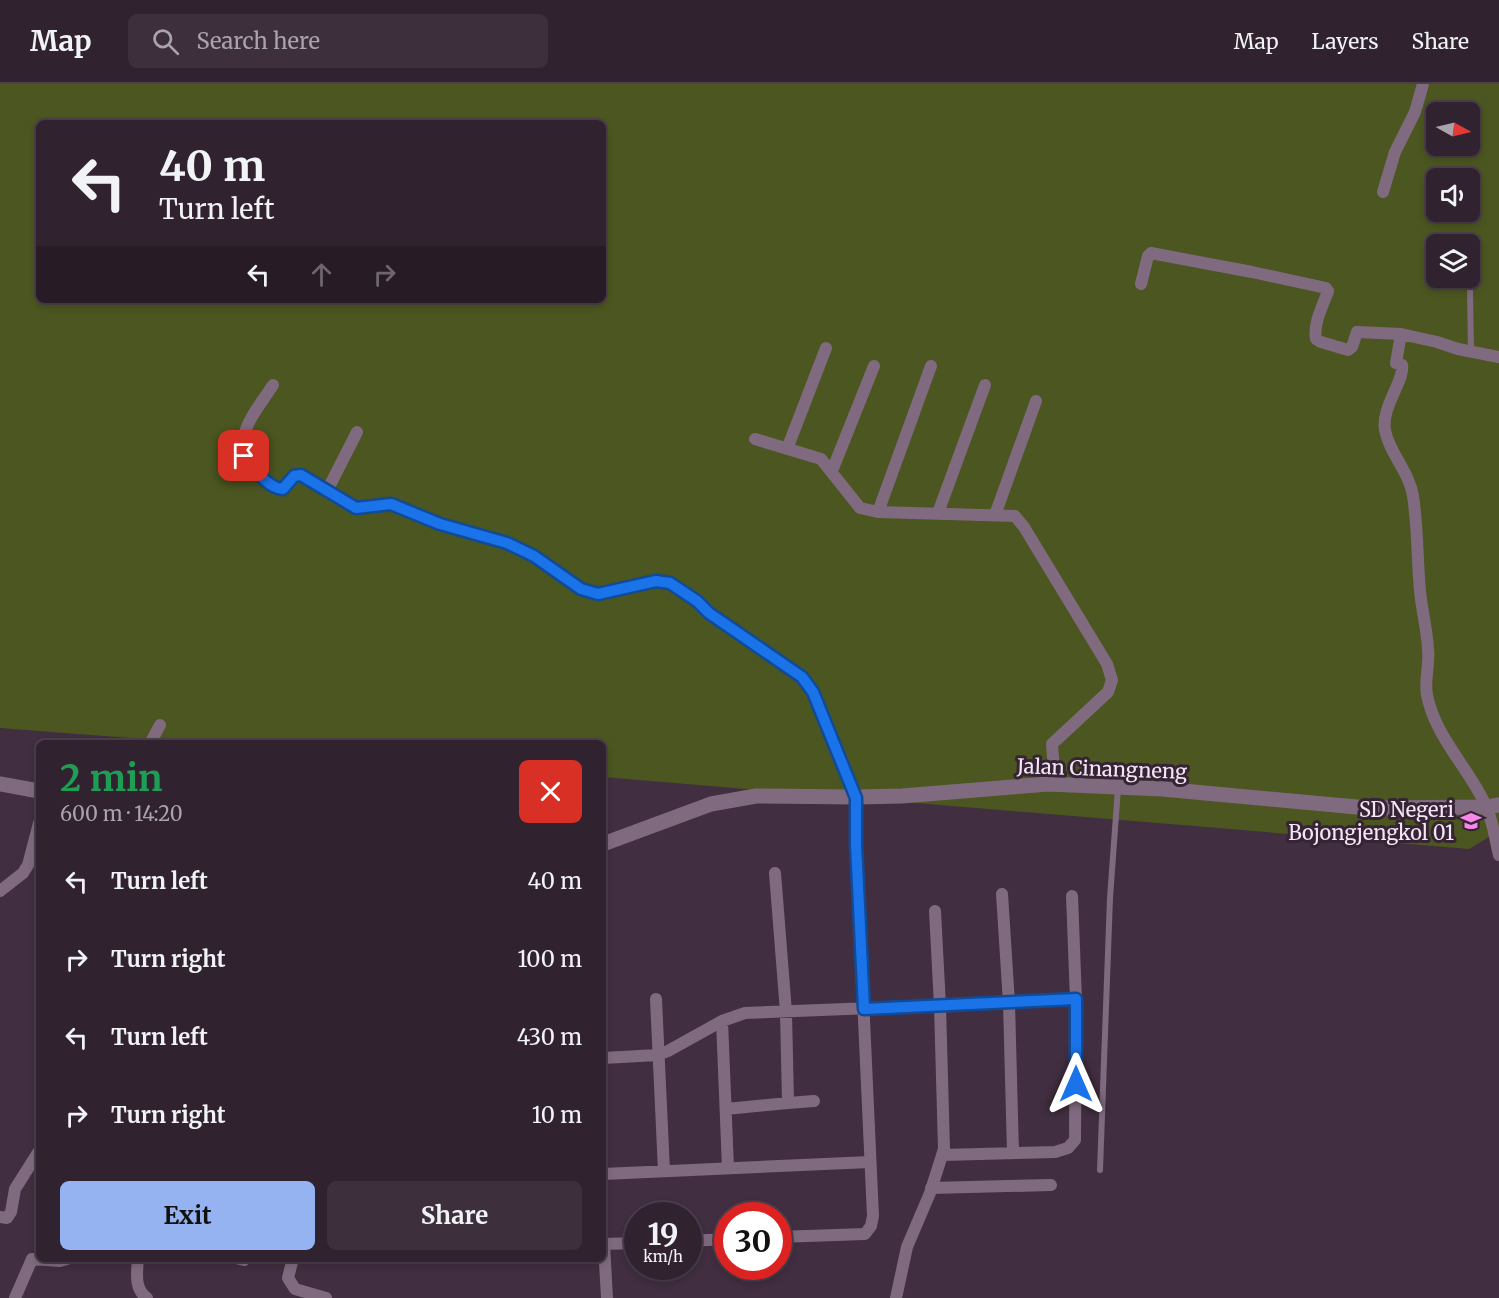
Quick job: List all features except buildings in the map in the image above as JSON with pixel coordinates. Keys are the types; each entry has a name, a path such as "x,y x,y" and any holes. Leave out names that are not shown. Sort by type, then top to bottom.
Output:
{"street":[{"path":"1383,192 1395,152 1415,112 1423,84"},
{"path":"1142,284 1148,256 1151,253 1252,272 1326,288 1328,291 1315,333 1316,339 1321,342 1348,350 1352,347 1357,332 1401,334 1499,357"},
{"path":"1401,334 1396,363 1402,365 1403,368 1384,420 1394,453 1403,466 1413,492 1420,592 1429,651 1426,691 1438,727 1493,806 1499,855"},
{"path":"787,449 826,348"},
{"path":"832,471 874,366"},
{"path":"878,512 931,366"},
{"path":"273,385 244,433 242,446 244,456 256,471 276,488 283,489 294,476 301,475 356,508 391,504 440,524 507,543 534,556 581,589 598,594 656,581 670,583 697,601 709,613 802,677 807,683 820,707 856,798 856,845 873,1216 871,1226 865,1234 792,1237"},
{"path":"938,513 986,385"},
{"path":"995,515 1036,401"},
{"path":"327,491 357,432"},
{"path":"755,439 821,459 860,508 878,512 1014,516 1024,527 1107,664 1112,680 1108,692 1052,744 1055,785"},
{"path":"152,740 160,725"},
{"path":"0,784 36,790"},
{"name":"Jalan Cinangneng","path":"606,843 680,814 731,799 756,796 856,798 1055,785 1162,789 1367,808 1493,806"},
{"path":"0,891 28,865 36,834"},
{"path":"775,873 786,1012 788,1103"},
{"path":"1002,894 1009,1003 1012,1153"},
{"path":"942,1155 1055,1152 1068,1148 1075,1140 1076,999 1072,896"},
{"path":"896,1298 907,1247 944,1149 935,911"},
{"path":"656,999 664,1171"},
{"path":"606,1058 658,1055 722,1021 744,1013 1076,999"},
{"path":"722,1021 728,1168"},
{"path":"726,1108 814,1101"},
{"path":"0,1217 7,1218 11,1212 15,1189 36,1156"},
{"path":"606,1174 870,1162"},
{"path":"931,1188 1051,1185"},
{"path":"606,1244 624,1243"},
{"path":"15,1298 32,1258 36,1258"},
{"path":"139,1262 137,1285 141,1294 147,1298"},
{"path":"292,1262 288,1278 295,1289 326,1298"},
{"path":"605,1262 607,1298"}],"lane":[{"path":"1470,290 1471,351"},
{"path":"1100,1170 1110,898 1118,788"}],"green space":[{"path":"0,84 1499,84 1499,831 1469,849 606,777 606,740 156,740 0,728"}],"place":[{"name":"SD Negeri Bojongjengkol 01","path":"1471,821"}],"route":[{"path":"244,456 256,471 276,488 283,489 294,476 301,475 356,508 391,504 440,524 474,535 500,540 534,556 581,589 598,594 656,581 670,583 697,601 709,613 802,677 813,692 856,798 864,1009 1076,999 1076,1084"}]}
